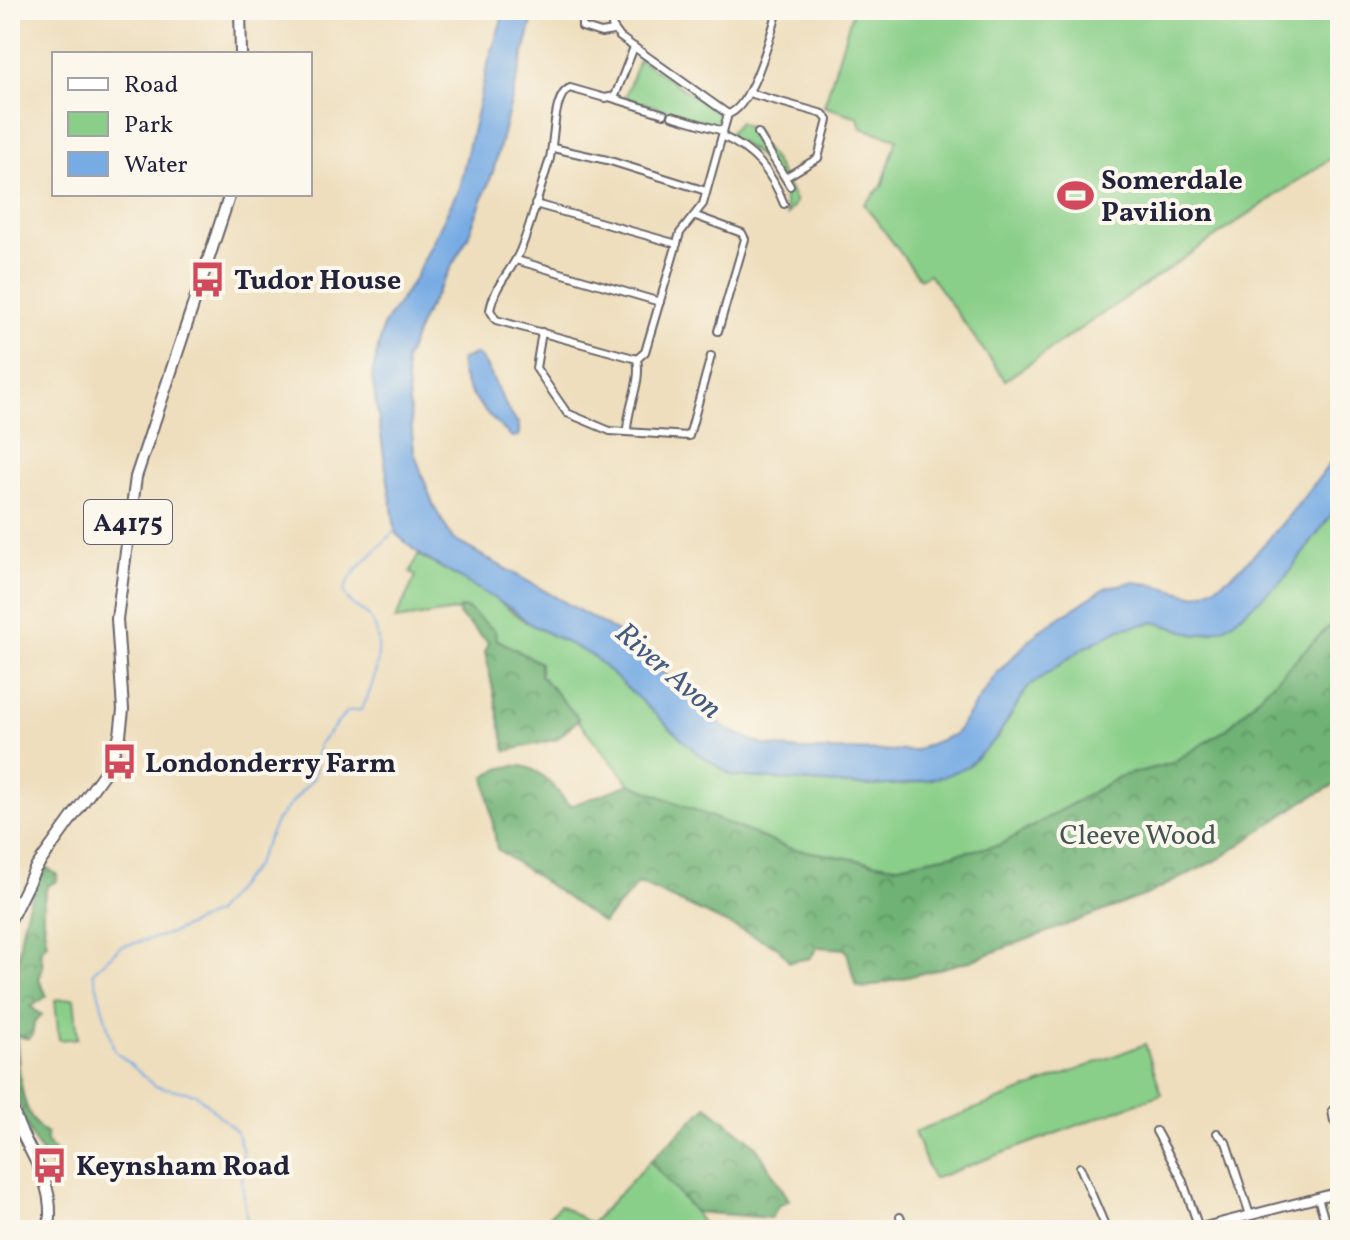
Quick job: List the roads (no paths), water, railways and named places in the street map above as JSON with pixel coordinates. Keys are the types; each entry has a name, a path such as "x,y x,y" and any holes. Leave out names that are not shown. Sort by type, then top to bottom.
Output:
{"main road":[{"path":"240,10 241,52"},
{"name":"A4175","path":"10,920 35,869 107,769 120,735 123,710 117,619 136,477 229,196"},
{"path":"10,1100 21,1132 48,1182 47,1229"}],"street":[{"path":"582,10 582,27 601,33 613,31 728,114"},
{"path":"613,31 616,10"},
{"path":"728,114 740,109 749,93 778,10"},
{"path":"612,98 617,93 634,47"},
{"path":"637,359 496,320 490,310 497,285 516,260 535,204 553,148 555,117 564,91 570,88 612,98 723,134 757,158 773,178 784,204"},
{"path":"749,93 823,114 828,120 818,158 786,177"},
{"path":"637,359 645,352 677,244 684,227 696,216 706,191 728,114"},
{"path":"758,133 790,186"},
{"path":"553,148 607,160 706,191"},
{"path":"535,204 677,244"},
{"path":"696,216 742,233 745,239 718,331"},
{"path":"516,260 660,302"},
{"path":"542,332 535,363 558,406 592,426 627,432 689,436 711,356"},
{"path":"627,432 627,419 639,377 637,359"},
{"path":"1326,1104 1332,1111 1334,1121"},
{"path":"1332,1111 1340,1107"},
{"path":"1156,1131 1182,1179 1196,1229 1340,1192"},
{"path":"1217,1133 1226,1142 1250,1215"},
{"path":"1080,1167 1107,1230"},
{"path":"1318,1198 1328,1230"},
{"path":"900,1217 906,1230"}],"water":[{"path":"505,10 535,10 493,172 467,239 423,317 405,361 414,452 434,507 453,539 619,633 726,729 763,745 798,750 914,751 955,734 997,673 1039,631 1105,588 1132,582 1192,595 1211,589 1231,575 1272,535 1340,451 1340,503 1284,579 1234,621 1224,628 1197,635 1155,622 1120,629 1082,649 1028,687 996,739 968,766 945,776 908,784 865,786 734,776 698,754 593,656 530,624 512,609 422,556 396,534 372,376 383,326 415,278 459,188 488,63"},
{"path":"474,354 485,364 506,406 519,424 519,436 512,437 504,430 470,392 461,370 461,360"}],"waterway":[{"path":"248,1230 242,1182 243,1152 236,1131 196,1094 155,1086 114,1050 93,972 120,947 172,933 215,913 255,866 277,820 314,777 319,744 348,711 361,710 366,701 377,664 378,639 370,618 349,601 344,592 352,575 394,531"}],"place":[{"name":"Somerdale Pavilion","path":"1075,195"},
{"name":"Tudor House","path":"208,279"},
{"name":"Londonderry Farm","path":"119,762"},
{"name":"Keynsham Road","path":"50,1165"}],"water label":[{"name":"River Avon","path":"669,670"}],"park label":[{"name":"Cleeve Wood","path":"1138,834"}]}
